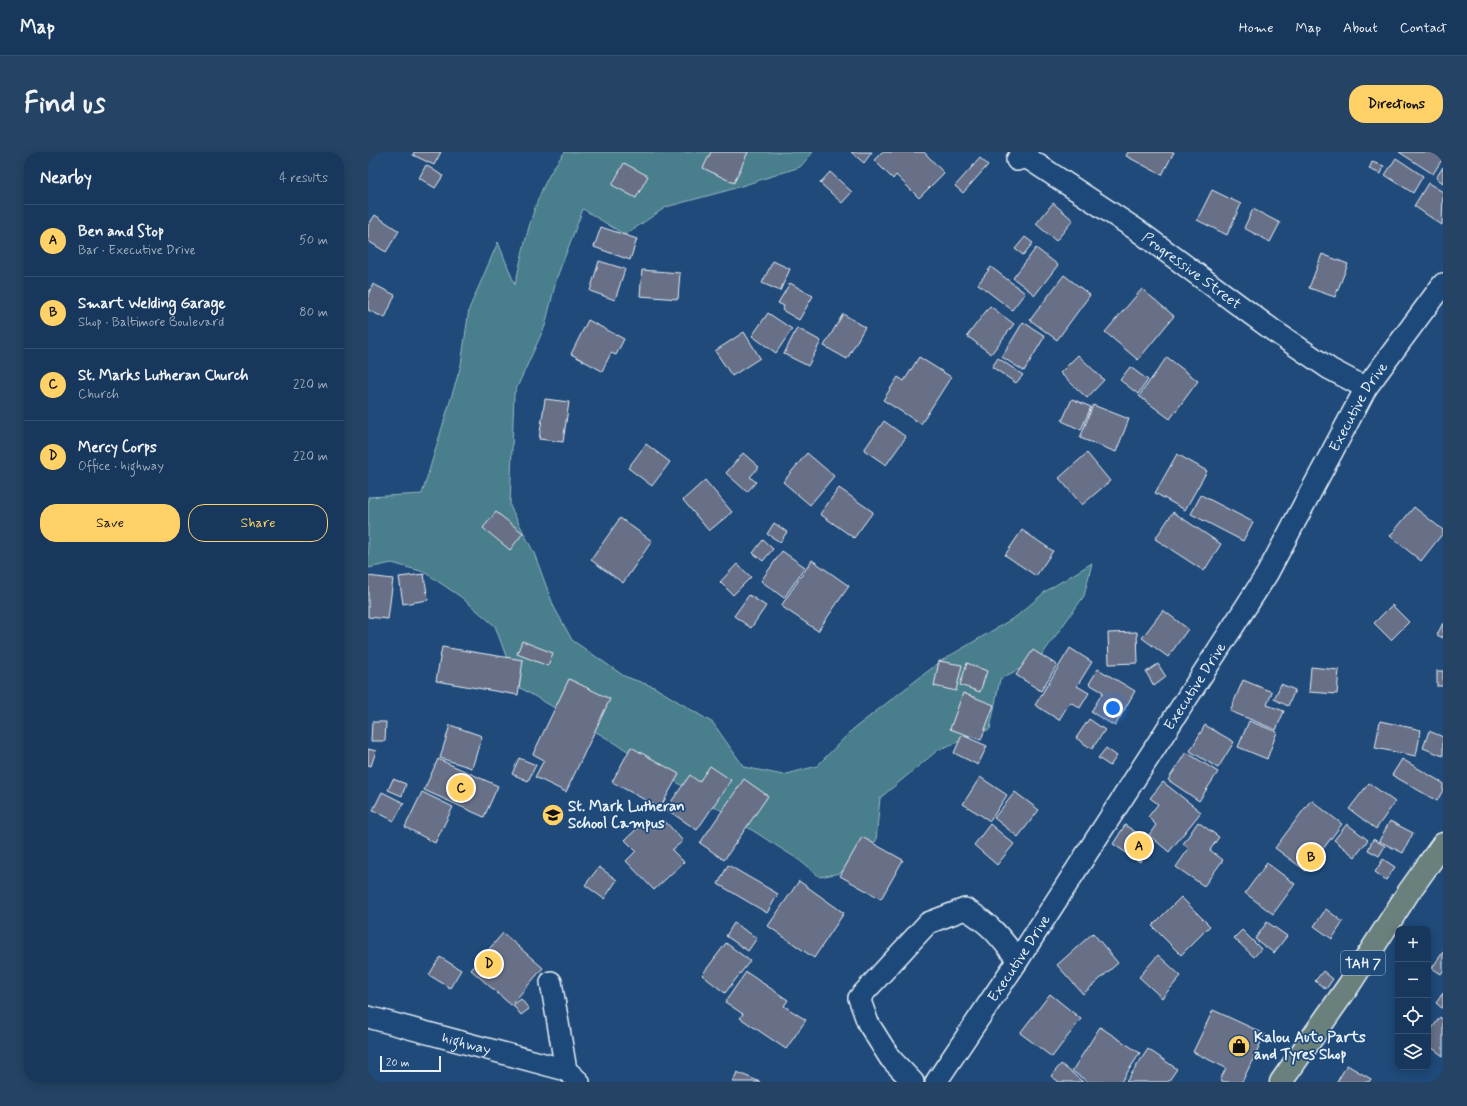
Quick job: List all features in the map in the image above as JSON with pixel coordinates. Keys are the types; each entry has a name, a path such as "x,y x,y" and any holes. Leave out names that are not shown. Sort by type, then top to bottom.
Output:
{"highway":[{"name":"TAH 7","path":"1281,1082 1349,985 1408,893 1443,844"}],"street":[{"name":"Progressive Street","path":"1016,160 1021,158 1029,159 1136,230 1274,331 1330,369 1366,388"},
{"name":"Executive Drive","path":"936,1082 1018,960 1267,574 1366,388 1443,284"},
{"path":"913,1082 890,1058 868,1023 859,998 928,922 965,909 978,917 995,932 1018,960"},
{"name":"highway","path":"368,1017 572,1076 551,982"}],"green space":[{"path":"565,152 813,152 800,167 729,190 666,207 625,235 583,209 557,277 545,326 514,394 510,506 534,553 554,607 572,640 624,676 654,687 713,723 744,767 783,775 817,766 852,730 941,661 1017,616 1046,591 1092,563 1084,596 1039,659 1000,679 990,729 938,750 880,798 876,841 840,873 820,877 799,860 615,743 517,686 495,626 461,597 424,572 392,563 368,568 368,497 422,494 461,365 469,309 498,242 515,285 527,232 538,198 554,166"}],"building":[{"path":"414,152 441,152 434,165 413,155"},
{"path":"711,152 748,152 734,183 703,168"},
{"path":"851,152 872,152 864,163"},
{"path":"882,152 924,152 944,173 919,198 896,175 893,179 874,160"},
{"path":"1128,152 1174,152 1162,175 1126,156"},
{"path":"1399,152 1443,152 1443,158 1433,174"},
{"path":"980,158 988,165 963,193 955,186"},
{"path":"1396,158 1423,176 1413,193 1385,175"},
{"path":"1372,162 1384,166 1381,174 1369,169"},
{"path":"624,163 648,176 636,198 612,185"},
{"path":"426,165 443,176 435,188 419,178"},
{"path":"1443,167 1443,183 1436,178"},
{"path":"830,172 852,192 842,203 820,183"},
{"path":"1428,183 1443,192 1442,225 1414,206"},
{"path":"1212,190 1241,204 1227,235 1197,220"},
{"path":"1053,203 1073,220 1056,241 1036,224"},
{"path":"1253,209 1280,223 1270,242 1244,228"},
{"path":"375,215 399,231 386,252 368,241 368,226"},
{"path":"601,227 637,239 630,260 594,247"},
{"path":"1025,237 1033,243 1023,255 1015,249"},
{"path":"1036,248 1058,265 1035,295 1013,278"},
{"path":"1322,254 1348,264 1335,297 1309,288"},
{"path":"599,261 625,269 615,300 590,291"},
{"path":"773,261 790,269 780,291 762,283"},
{"path":"991,267 1025,293 1012,310 978,284"},
{"path":"642,270 680,273 678,299 640,296"},
{"path":"1064,275 1090,295 1057,340 1030,320"},
{"path":"790,283 813,296 799,320 782,310 784,306 778,303"},
{"path":"373,284 395,295 385,318 368,310 368,295"},
{"path":"1142,289 1174,316 1138,360 1105,332"},
{"path":"990,306 1014,324 991,354 967,336"},
{"path":"768,313 792,329 776,353 752,336"},
{"path":"843,314 865,327 847,359 824,346"},
{"path":"588,320 624,339 616,355 611,353 602,371 571,354"},
{"path":"1023,322 1045,336 1024,371 1002,357"},
{"path":"797,328 821,341 808,366 784,354"},
{"path":"744,332 760,358 732,376 715,351"},
{"path":"1078,355 1104,380 1087,398 1060,373"},
{"path":"919,357 951,377 921,424 883,400 898,377 904,381"},
{"path":"1167,357 1198,381 1170,419 1139,396"},
{"path":"998,358 1023,375 1016,383 992,367"},
{"path":"1130,367 1148,380 1138,394 1120,380"},
{"path":"545,399 569,402 563,442 539,439"},
{"path":"1072,399 1091,407 1081,430 1062,421"},
{"path":"1093,405 1129,419 1116,452 1080,438"},
{"path":"884,421 906,437 886,465 864,450"},
{"path":"646,444 670,462 652,486 628,468"},
{"path":"743,453 759,467 750,477 756,482 747,492 726,473"},
{"path":"807,453 834,476 810,505 783,482"},
{"path":"1087,453 1110,481 1082,505 1059,478"},
{"path":"1177,454 1207,471 1185,510 1155,493"},
{"path":"705,480 732,512 709,531 683,500"},
{"path":"839,488 873,512 854,538 820,514"},
{"path":"1201,495 1253,522 1243,541 1191,514"},
{"path":"1414,507 1443,530 1443,533 1421,561 1390,536"},
{"path":"496,512 523,533 510,550 483,528"},
{"path":"1173,512 1221,544 1204,571 1155,539"},
{"path":"620,518 652,541 623,583 591,560"},
{"path":"774,523 787,532 780,542 767,534"},
{"path":"1022,530 1053,551 1036,576 1005,555"},
{"path":"763,540 773,549 763,561 753,553"},
{"path":"782,551 805,567 784,598 761,581"},
{"path":"812,560 849,586 818,631 781,606"},
{"path":"737,564 751,577 733,595 720,582"},
{"path":"424,574 428,600 403,604 399,577"},
{"path":"368,576 393,579 388,619 368,617"},
{"path":"749,595 766,606 751,628 734,616"},
{"path":"1392,605 1409,622 1391,640 1374,623"},
{"path":"1163,610 1188,629 1168,657 1142,638"},
{"path":"1443,623 1443,638 1437,635"},
{"path":"1137,632 1138,663 1109,664 1108,633"},
{"path":"522,641 553,653 548,666 517,654"},
{"path":"442,647 523,660 518,695 436,681"},
{"path":"1070,648 1092,662 1077,686 1089,693 1080,708 1070,702 1059,720 1035,705"},
{"path":"1033,650 1057,665 1041,691 1016,675"},
{"path":"939,661 962,665 956,691 934,686"},
{"path":"967,663 987,671 980,692 960,685"},
{"path":"1158,664 1166,677 1154,686 1146,672"},
{"path":"1311,667 1339,670 1337,694 1309,692"},
{"path":"1098,669 1135,691 1115,726 1091,712 1103,692 1089,684"},
{"path":"1437,671 1443,671 1443,686 1437,686"},
{"path":"569,679 610,699 566,792 535,777 544,760 533,754"},
{"path":"1243,680 1272,692 1267,705 1284,711 1276,730 1230,711"},
{"path":"1281,684 1295,690 1288,706 1274,699"},
{"path":"963,693 994,705 981,740 950,729"},
{"path":"1089,719 1105,730 1092,749 1076,738"},
{"path":"1249,721 1277,732 1267,759 1238,747"},
{"path":"1380,721 1421,730 1416,756 1375,748"},
{"path":"372,722 386,722 385,741 371,741"},
{"path":"450,725 482,736 472,768 440,758"},
{"path":"1205,725 1234,742 1218,768 1190,751"},
{"path":"1429,731 1443,737 1443,756 1423,748"},
{"path":"962,735 987,746 978,765 954,753"},
{"path":"631,747 679,774 660,808 612,782"},
{"path":"1106,748 1117,756 1110,766 1098,758"},
{"path":"368,749 376,751 371,766 368,765"},
{"path":"1186,752 1218,772 1199,801 1168,780"},
{"path":"519,758 536,765 528,781 512,774"},
{"path":"438,759 498,786 484,817 424,790"},
{"path":"1402,759 1443,783 1443,790 1437,801 1392,775"},
{"path":"710,766 731,780 697,830 666,809 690,775 699,782"},
{"path":"980,777 1007,795 990,821 963,804"},
{"path":"393,779 406,784 402,796 388,790"},
{"path":"744,779 768,796 724,860 700,843"},
{"path":"1163,782 1201,812 1169,852 1149,835 1156,825 1148,817 1158,804 1150,798"},
{"path":"1369,783 1395,802 1376,829 1349,809"},
{"path":"382,792 404,803 394,821 373,810"},
{"path":"422,792 453,807 435,843 405,827"},
{"path":"1015,792 1039,810 1018,837 994,818"},
{"path":"1311,800 1342,824 1306,871 1275,848"},
{"path":"646,820 654,829 664,820 683,841 672,850 684,862 654,890 626,861 636,851 625,840"},
{"path":"1390,821 1413,833 1403,853 1379,841"},
{"path":"1198,822 1219,837 1210,850 1223,860 1204,886 1176,867 1189,848 1183,844"},
{"path":"990,824 1014,844 997,865 974,845"},
{"path":"1347,824 1368,840 1355,857 1334,840"},
{"path":"1125,825 1137,833 1134,837 1144,844 1141,849 1146,852 1140,862 1113,844"},
{"path":"862,837 903,860 881,899 840,876"},
{"path":"1373,839 1385,846 1379,856 1368,850"},
{"path":"1383,859 1395,867 1386,880 1375,872"},
{"path":"1267,863 1295,884 1273,914 1245,893"},
{"path":"728,865 778,894 767,913 718,884"},
{"path":"599,867 617,880 604,899 585,885"},
{"path":"799,881 844,913 814,958 768,926"},
{"path":"1181,897 1210,926 1181,955 1152,926"},
{"path":"1326,909 1343,922 1332,939 1314,926"},
{"path":"1267,922 1287,936 1274,953 1255,939"},
{"path":"734,923 757,938 748,951 726,936"},
{"path":"1242,930 1261,949 1254,957 1234,938"},
{"path":"503,933 543,968 511,1005 471,970"},
{"path":"1093,933 1118,963 1083,994 1057,965"},
{"path":"726,943 750,961 725,993 702,975"},
{"path":"1443,952 1443,971 1441,974 1432,968"},
{"path":"1158,955 1181,976 1162,998 1139,977"},
{"path":"440,957 461,970 450,988 429,975"},
{"path":"1323,971 1333,979 1326,989 1315,981"},
{"path":"746,972 788,1000 784,1006 806,1020 786,1049 740,1018 743,1014 725,1002"},
{"path":"1443,993 1443,1009 1436,1003"},
{"path":"1050,994 1081,1019 1052,1057 1020,1033"},
{"path":"521,999 529,1009 521,1015 513,1005"},
{"path":"1213,1010 1265,1034 1242,1082 1225,1082 1220,1080 1226,1068 1193,1052"},
{"path":"1440,1017 1443,1020 1443,1056 1431,1047 1431,1030"},
{"path":"1100,1027 1140,1053 1121,1082 1088,1082 1072,1071"},
{"path":"1148,1049 1177,1069 1168,1082 1126,1082"},
{"path":"1061,1064 1083,1082 1059,1082 1051,1076"},
{"path":"1347,1065 1371,1079 1369,1082 1337,1082"},
{"path":"737,1072 760,1082 733,1082"}],"place":[{"name":"St. Marks Lutheran Church","path":"461,788"},
{"name":"St. Mark Lutheran School Campus","path":"553,815"},
{"name":"Ben and Stop","path":"1139,846"},
{"name":"Smart Welding Garage","path":"1311,857"},
{"name":"Mercy Corps","path":"489,964"},
{"name":"Kalou Auto Parts and Tyres Shop","path":"1239,1046"}]}
